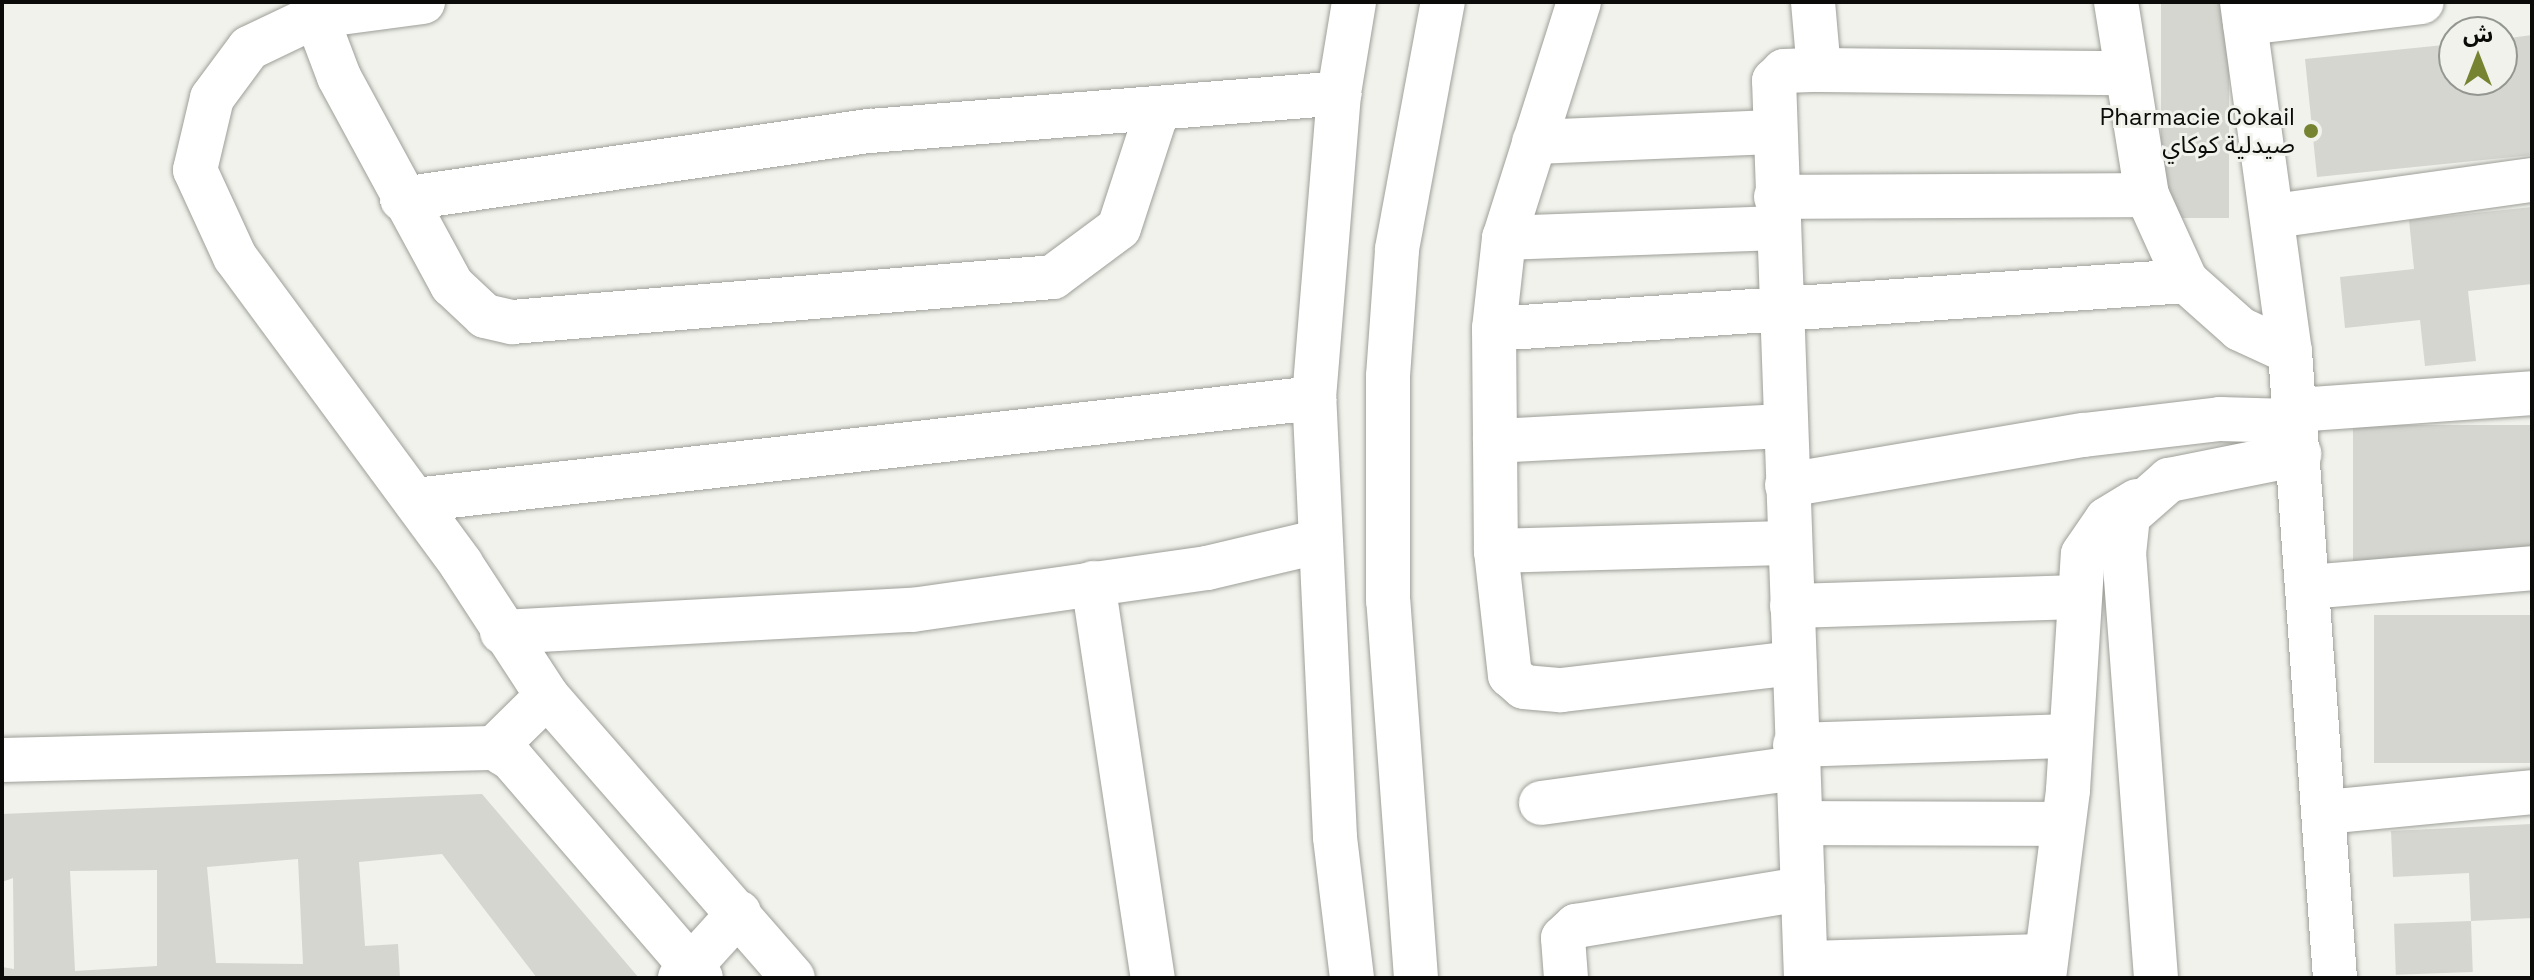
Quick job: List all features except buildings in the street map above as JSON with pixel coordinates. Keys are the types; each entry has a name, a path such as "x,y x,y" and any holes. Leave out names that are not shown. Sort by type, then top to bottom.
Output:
{"street":[{"path":"423,2 316,16 249,48 212,98 195,170 235,257 322,383 415,500 547,696 793,978"},
{"path":"1352,978 1317,542 1314,398 1339,93 1354,2"},
{"path":"1416,978 1388,601 1388,376 1397,249 1443,2"},
{"path":"1579,2 1504,238 1494,329 1496,551 1507,661 1524,687 1561,690 1794,663"},
{"path":"1813,2 1819,70"},
{"path":"2116,2 2124,73 2147,195 2186,281 2240,329 2290,352"},
{"path":"2335,978 2290,352 2275,216 2243,12 2422,2"},
{"path":"316,16 339,77 402,199 452,285 485,316 512,322 1053,277 1119,228 1158,109"},
{"path":"2124,73 1819,70 1776,76 1774,132 1806,971 2044,967 2071,736 2083,554 2094,535 2169,480 2297,428 2532,393"},
{"path":"402,199 870,131 1339,93"},
{"path":"1534,142 1774,132"},
{"path":"2275,216 2532,180"},
{"path":"1504,238 1777,212 2147,195"},
{"path":"1494,329 1780,305 2186,281"},
{"path":"415,500 1314,398"},
{"path":"1787,485 2084,435 2220,419 2297,428"},
{"path":"1495,441 1785,426"},
{"path":"2139,500 2124,544 2156,978"},
{"path":"502,632 912,610 1093,583 1317,542"},
{"path":"1496,551 1790,543"},
{"path":"2308,587 2532,568"},
{"path":"1093,583 1153,978"},
{"path":"1792,606 2080,597"},
{"path":"494,748 547,696"},
{"path":"1541,803 1797,756 2071,736"},
{"path":"2,760 494,748 512,759 690,974 739,913"},
{"path":"2325,812 2532,792"},
{"path":"1801,823 2062,824"},
{"path":"1566,978 1562,942 1569,928 1609,915 1803,889"}],"place":[{"name":"Pharmacie Cokail صيدلية كوكاي","path":"2311,131"}]}
